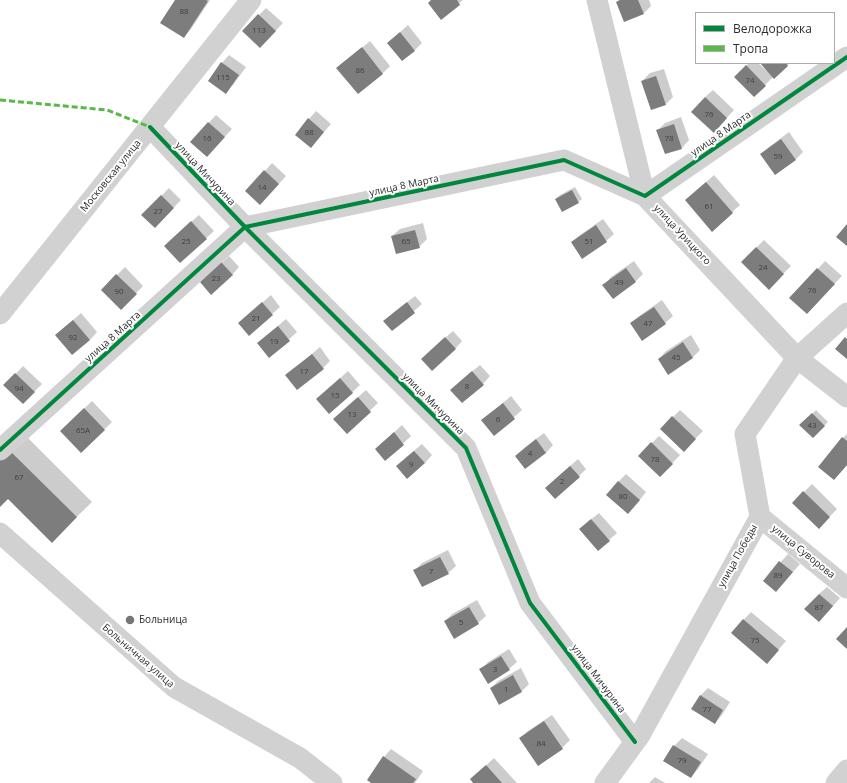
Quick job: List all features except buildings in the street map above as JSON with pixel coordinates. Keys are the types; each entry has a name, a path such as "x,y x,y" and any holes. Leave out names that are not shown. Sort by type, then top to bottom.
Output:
{"street":[{"name":"Московская улица","path":"0,314 251,0"},
{"name":"улица Урицкого","path":"597,0 645,196 797,358 847,397"},
{"name":"улица 8 Марта","path":"0,450 245,227 564,160 645,196 847,57"},
{"name":"улица Мичурина","path":"150,127 245,227 466,448 530,603 635,742"},
{"name":"улица Победы","path":"605,783 640,735 760,517 745,434 797,358 847,313"},
{"name":"улица Суворова","path":"760,517 847,588"},
{"name":"Больничная улица","path":"0,533 174,687 300,758 332,783"},
{"path":"836,783 847,770"}],"marked path":[{"path":"0,100 107,110 150,127"}],"cycle path":[{"path":"0,450 245,227 564,160 645,196 847,57"},
{"path":"150,127 245,227 466,448 530,603 635,742"}],"place":[{"name":"Больница","path":"130,620"}]}
